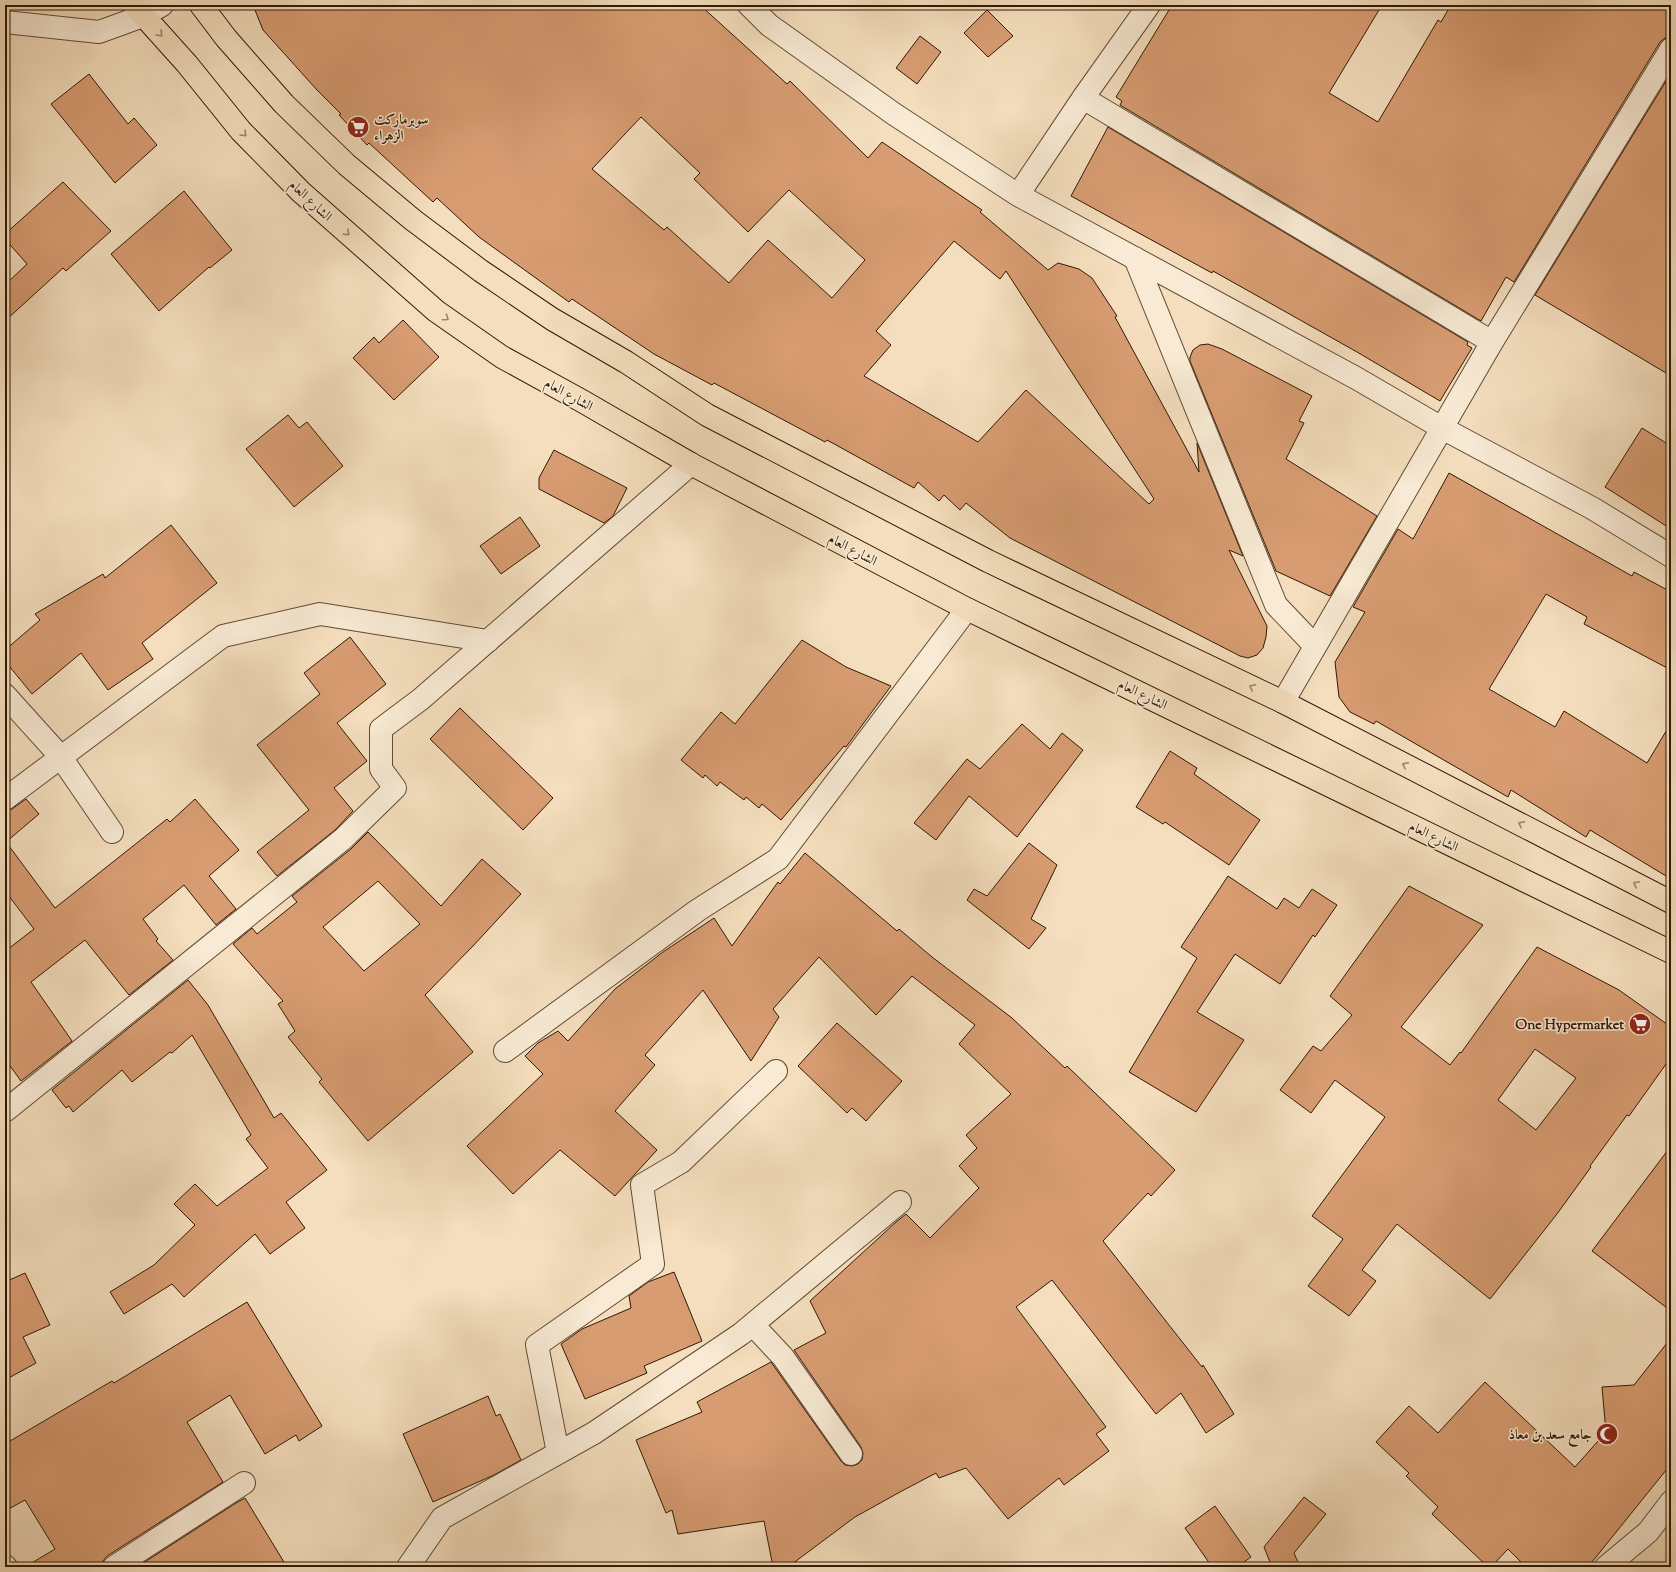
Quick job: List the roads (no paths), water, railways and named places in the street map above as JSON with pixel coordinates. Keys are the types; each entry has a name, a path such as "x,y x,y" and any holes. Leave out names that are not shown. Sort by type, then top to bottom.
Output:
{"main road":[{"path":"201,5 226,38 284,104 347,165 413,220 552,319 626,362 707,415 988,561 1283,702 1671,902"},
{"name":"الشارع العام","path":"139,11 187,64 241,131 301,192 436,311 502,357 691,464 967,609 1669,944"}],"street":[{"path":"5,22 98,32 139,11 162,5"},
{"path":"749,5 769,25 894,114 1018,195 1356,378 1442,428 1592,508 1671,556"},
{"path":"1018,195 1083,98 1149,5"},
{"path":"1283,702 1492,342 1671,49"},
{"path":"1083,98 1492,342"},
{"path":"1135,258 1276,605 1315,646"},
{"path":"5,1111 342,839 395,788 381,769 381,729 421,699 691,464"},
{"path":"505,1051 698,910 778,859 967,609"},
{"path":"5,799 60,756 223,636 320,614 488,641"},
{"path":"5,695 60,756 112,832"},
{"path":"558,1453 537,1345 653,1264 642,1185 681,1162 776,1071"},
{"path":"408,1567 442,1518 594,1433 741,1334 900,1202"},
{"path":"753,1325 783,1357 851,1454"},
{"path":"114,1567 244,1483"},
{"path":"1606,1567 1648,1532 1671,1502"}],"place":[{"name":"سوبرماركت الزهراء","path":"358,127"},
{"name":"One Hypermarket","path":"1640,1024"},
{"name":"جامع سعد بن معاذ","path":"1607,1434"}]}
